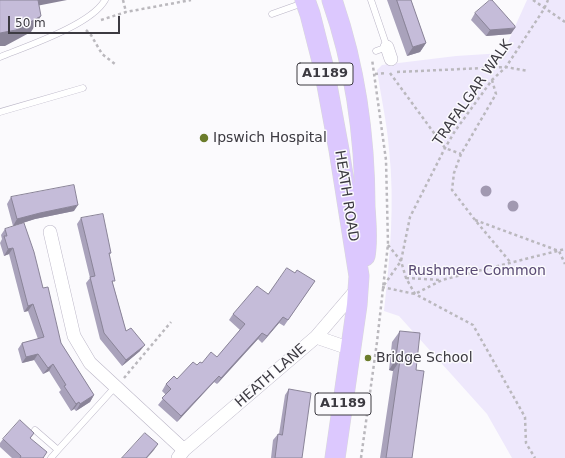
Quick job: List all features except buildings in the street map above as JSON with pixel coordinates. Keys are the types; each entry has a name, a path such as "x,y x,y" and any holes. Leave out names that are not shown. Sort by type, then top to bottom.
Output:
{"main road":[{"name":"HEATH ROAD","path":"332,0 347,53 360,117 365,168 366,252 359,282 336,458"},
{"name":"HEATH ROAD","path":"306,1 327,84 339,150 359,282"}],"street":[{"path":"50,232 74,336 90,363 116,386 181,454"},
{"name":"HEATH LANE","path":"181,454 316,337 359,282"},
{"path":"316,337 351,349"}],"lane":[{"path":"0,57 36,43 81,22 94,13 105,0"},
{"path":"371,0 381,53"},
{"path":"272,14 306,1"},
{"path":"0,112 83,88"},
{"path":"51,458 116,386"},
{"path":"35,430 58,450"}],"path":[{"path":"123,0 126,12"},
{"path":"95,23 126,12 191,0"},
{"path":"532,0 565,22"},
{"name":"TRAFALGAR WALK","path":"382,287 401,261 410,217 445,148 455,131 492,80 506,67 548,0"},
{"path":"81,22 91,34 102,54 115,64"},
{"path":"80,32 90,26"},
{"path":"381,53 390,72 445,148 461,154"},
{"path":"361,458 377,342 388,244 386,160 375,74 381,53"},
{"path":"375,74 506,67 528,71"},
{"path":"492,80 496,94 461,154 454,173 452,190 511,263"},
{"path":"475,220 559,251 565,264"},
{"path":"388,244 401,261 406,278 415,294"},
{"path":"415,294 442,280 565,249"},
{"path":"406,278 442,280"},
{"path":"382,287 415,294 473,325 525,417 526,444 535,458"},
{"path":"116,386 172,322"}],"green space":[{"name":"Rushmere Common","path":"527,0 565,0 565,458 512,458 487,414 399,316 384,311 390,250 392,190 388,139 377,70 382,65 456,56 503,53"}],"place":[{"name":"Ipswich Hospital","path":"204,138"},
{"name":"Bridge School","path":"368,358"}]}
